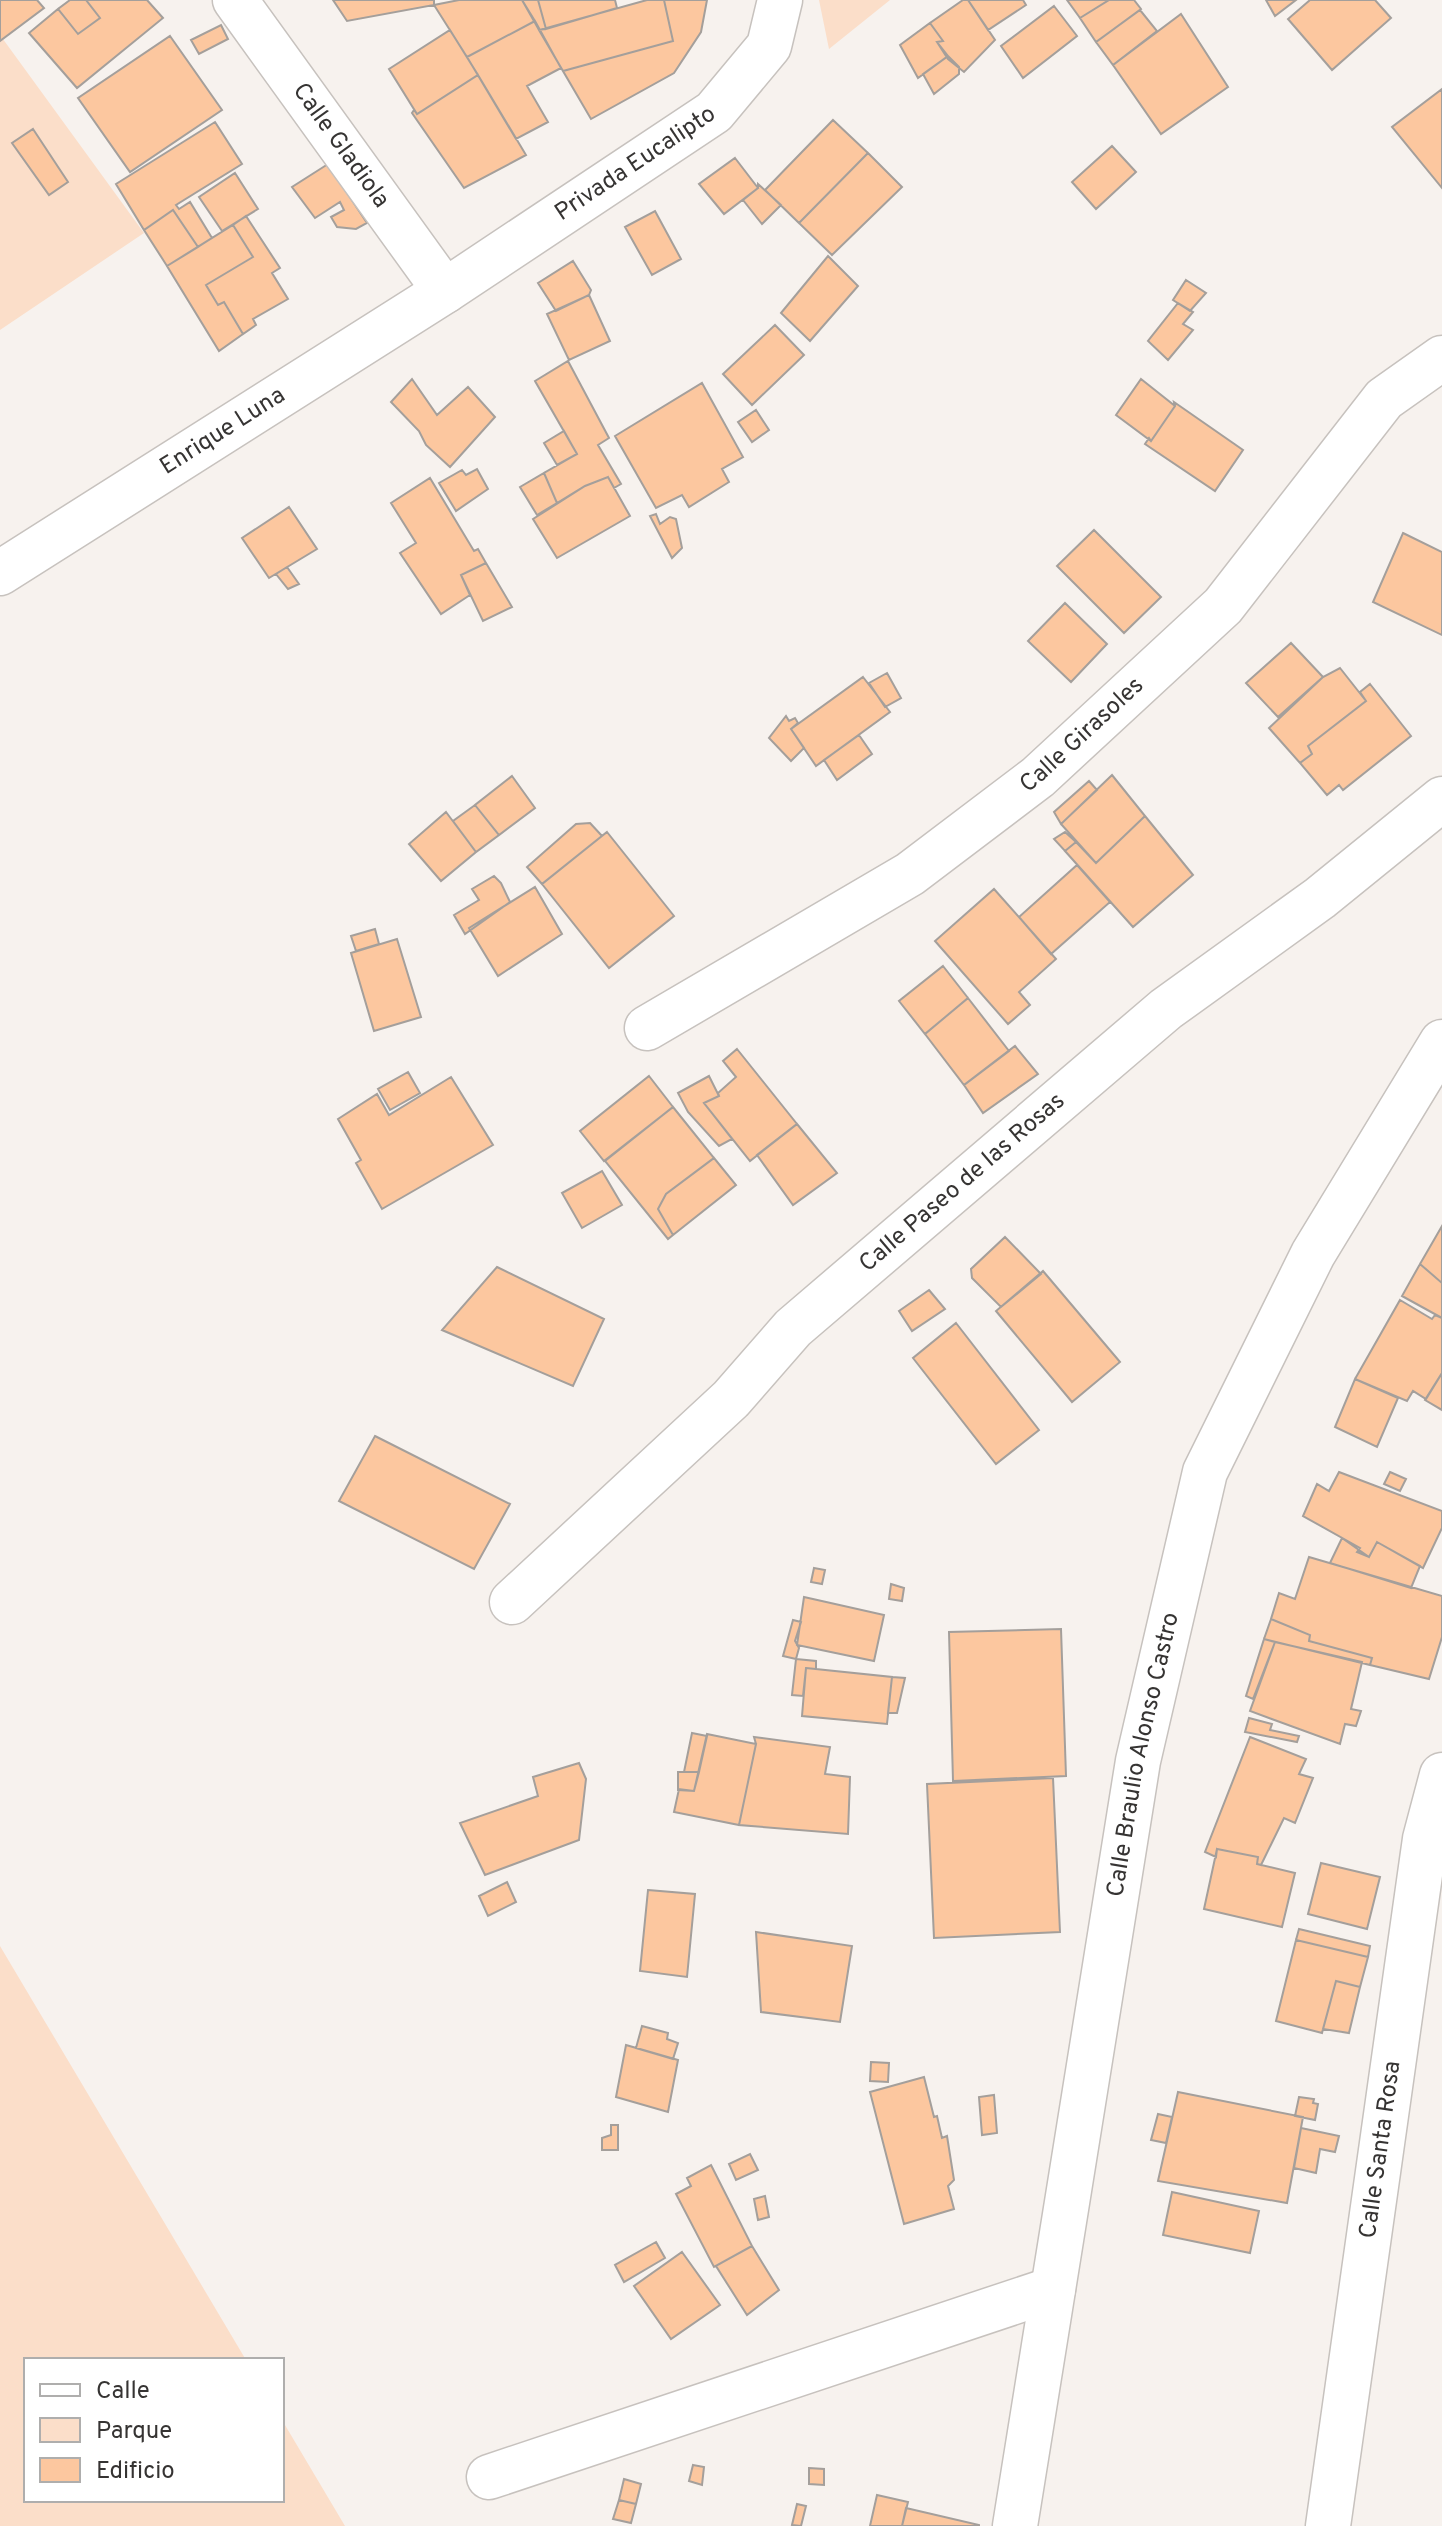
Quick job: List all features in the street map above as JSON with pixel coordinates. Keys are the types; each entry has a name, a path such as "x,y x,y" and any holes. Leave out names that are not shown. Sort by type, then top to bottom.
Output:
{"street":[{"name":"Calle Gladiola","path":"235,0 445,291"},
{"name":"Privada Eucalipto","path":"445,291 714,112 769,46 780,0"},
{"name":"Enrique Luna","path":"0,573 445,291"},
{"name":"Calle Girasoles","path":"647,1028 910,874 1038,777 1223,606 1384,399 1442,358"},
{"name":"Calle Paseo de las Rosas","path":"512,1602 731,1399 805,1318 1166,1009 1320,898 1442,799"},
{"name":"Calle Braulio Alonso Castro","path":"1015,2526 1138,1761 1205,1472 1313,1254 1442,1042"},
{"name":"Calle Santa Rosa","path":"1328,2526 1425,1839 1442,1775"},
{"path":"489,2477 1053,2289"}],"green space":[{"path":"819,0 890,0 829,49"},
{"path":"0,35 144,233 0,330"},
{"path":"0,1946 245,2358 24,2358 24,2502 284,2502 284,2423 345,2526 0,2526"}],"building":[{"path":"0,0 37,0 44,8 0,41"},
{"path":"70,0 86,0 100,18 78,34 58,9"},
{"path":"86,0 147,0 163,18 77,88 29,33 58,9 78,34 100,18"},
{"path":"333,0 434,0 434,5 347,21"},
{"path":"459,0 522,0 535,21 467,57 434,5"},
{"path":"522,0 538,0 546,29 539,30"},
{"path":"538,0 615,0 617,8 546,29"},
{"path":"647,0 664,0 673,41 563,71 539,30"},
{"path":"664,0 707,0 701,32 674,73 591,119 563,71 673,41"},
{"path":"963,0 968,0 995,40 964,72 948,59 937,42 943,41 930,23"},
{"path":"968,0 1023,0 1026,5 988,30"},
{"path":"1067,0 1109,0 1080,18"},
{"path":"1109,0 1134,0 1141,9 1096,42 1080,18"},
{"path":"1266,0 1296,0 1275,16"},
{"path":"1310,0 1375,0 1391,18 1332,70 1288,19"},
{"path":"1054,6 1077,36 1023,78 1001,46"},
{"path":"1140,10 1157,31 1113,65 1096,42"},
{"path":"1181,14 1228,87 1161,134 1113,65"},
{"path":"535,21 561,68 527,86 548,122 516,139 467,57"},
{"path":"930,23 943,41 937,42 948,56 918,78 900,45"},
{"path":"221,25 228,39 199,54 191,40"},
{"path":"450,30 478,75 417,114 389,69"},
{"path":"170,36 222,110 130,172 78,98"},
{"path":"948,56 959,67 959,74 934,94 923,74"},
{"path":"478,75 526,155 464,188 412,113 414,110 417,114"},
{"path":"1442,89 1442,188 1392,127"},
{"path":"833,120 868,153 799,223 765,190"},
{"path":"215,122 242,164 176,205 179,209 190,202 212,238 198,247 173,210 144,230 116,184"},
{"path":"33,129 68,182 49,195 12,143"},
{"path":"1112,146 1136,172 1096,209 1072,182"},
{"path":"868,153 902,187 832,255 799,223"},
{"path":"735,158 758,188 724,214 699,184"},
{"path":"328,164 367,223 356,229 337,227 331,217 344,210 340,202 315,218 292,187"},
{"path":"235,173 258,209 222,231 199,197"},
{"path":"758,184 781,205 762,224 743,200 758,188"},
{"path":"173,210 198,247 167,266 144,230"},
{"path":"655,211 681,259 652,275 625,227"},
{"path":"246,216 280,268 272,273 288,299 253,319 256,325 243,334 224,302 218,305 206,285 253,257 233,225"},
{"path":"233,225 253,257 206,285 218,305 224,302 243,334 219,351 167,266"},
{"path":"828,256 858,286 810,341 781,313"},
{"path":"573,261 591,290 589,295 556,311 538,283"},
{"path":"1186,280 1206,293 1190,311 1173,300"},
{"path":"589,295 610,341 569,360 547,314"},
{"path":"1178,303 1193,312 1183,324 1193,330 1168,360 1148,341"},
{"path":"775,325 804,355 752,405 723,374"},
{"path":"568,361 609,438 598,445 621,484 614,488 608,477 585,486 557,503 544,473 577,454 535,381"},
{"path":"412,379 437,415 468,387 495,417 450,467 426,445 419,431 391,402"},
{"path":"1141,379 1175,406 1151,441 1116,415"},
{"path":"702,383 743,457 722,469 729,482 689,507 682,495 656,508 615,436"},
{"path":"1174,402 1243,450 1215,491 1145,444 1149,438 1151,441 1175,406"},
{"path":"756,410 769,430 752,442 738,422"},
{"path":"564,431 577,454 557,465 544,443"},
{"path":"477,469 488,489 456,511 439,483 462,470 466,475"},
{"path":"544,473 557,503 537,515 520,487"},
{"path":"608,477 630,516 557,558 533,519 585,486"},
{"path":"430,478 474,551 478,549 486,563 461,575 470,595 441,614 400,553 416,543 391,503"},
{"path":"289,507 317,549 269,578 242,538"},
{"path":"656,514 660,524 670,517 676,519 682,548 672,558 650,516"},
{"path":"1094,530 1161,597 1124,633 1057,566"},
{"path":"1403,533 1442,552 1442,635 1373,602"},
{"path":"486,563 512,607 483,621 461,575"},
{"path":"287,567 299,584 288,589 276,574"},
{"path":"1065,603 1107,644 1071,682 1028,641"},
{"path":"1291,643 1323,677 1278,717 1246,683"},
{"path":"1340,668 1366,701 1308,746 1312,754 1300,763 1269,728 1323,677"},
{"path":"887,673 901,698 885,707 869,683"},
{"path":"863,677 890,712 816,766 791,729"},
{"path":"1370,684 1411,736 1343,790 1339,785 1327,795 1300,763 1312,754 1308,746 1366,701 1360,692"},
{"path":"786,716 789,721 795,718 798,723 791,729 804,748 791,761 769,738"},
{"path":"859,735 872,754 837,780 824,760"},
{"path":"1112,775 1145,816 1096,863 1061,824"},
{"path":"512,776 535,808 499,835 475,805"},
{"path":"1089,781 1097,790 1061,824 1054,812"},
{"path":"475,805 499,835 476,852 453,821"},
{"path":"446,812 476,852 441,881 409,844"},
{"path":"1145,816 1193,875 1133,927 1065,851 1076,842 1096,863"},
{"path":"590,823 602,836 542,884 527,867 576,824"},
{"path":"607,832 674,916 609,968 542,884"},
{"path":"1065,832 1076,842 1065,851 1054,839"},
{"path":"1077,865 1110,902 1051,954 1019,917"},
{"path":"494,876 510,902 465,934 454,915 479,900 472,889"},
{"path":"535,887 562,934 498,976 469,928"},
{"path":"994,889 1056,959 1019,992 1030,1005 1008,1024 935,941"},
{"path":"375,929 379,944 356,951 351,936"},
{"path":"397,939 421,1017 374,1031 351,953"},
{"path":"943,966 968,998 925,1034 899,1001"},
{"path":"968,998 1009,1051 964,1085 925,1034"},
{"path":"1015,1046 1038,1074 983,1113 964,1085"},
{"path":"737,1049 797,1124 750,1161 704,1103 719,1096 718,1093 736,1077 723,1061"},
{"path":"408,1072 420,1093 390,1110 378,1089"},
{"path":"649,1076 673,1107 604,1161 580,1131"},
{"path":"709,1076 719,1096 704,1103 732,1139 719,1146 688,1112 678,1093"},
{"path":"451,1077 493,1145 382,1209 356,1163 361,1160 338,1119 377,1094 389,1115"},
{"path":"673,1107 714,1158 666,1194 658,1209 673,1235 668,1239 605,1161"},
{"path":"797,1124 837,1173 793,1205 757,1155"},
{"path":"714,1158 736,1185 673,1235 658,1209 666,1194"},
{"path":"602,1171 622,1205 582,1228 562,1193"},
{"path":"1442,1226 1442,1283 1420,1264"},
{"path":"1005,1237 1041,1274 1001,1307 972,1278 971,1269"},
{"path":"1420,1264 1442,1283 1442,1318 1402,1296"},
{"path":"497,1267 604,1319 573,1386 442,1330"},
{"path":"1043,1271 1120,1362 1072,1402 996,1311"},
{"path":"929,1290 945,1309 912,1331 899,1311"},
{"path":"1400,1300 1432,1319 1435,1315 1442,1318 1442,1373 1426,1399 1413,1391 1407,1401 1355,1379"},
{"path":"956,1323 1039,1430 996,1464 913,1358"},
{"path":"1442,1373 1442,1410 1425,1400"},
{"path":"1355,1379 1398,1398 1377,1447 1335,1427"},
{"path":"375,1436 510,1504 474,1569 339,1501"},
{"path":"1339,1472 1442,1511 1442,1528 1423,1568 1377,1542 1369,1557 1357,1552 1360,1548 1303,1516 1317,1484 1329,1491"},
{"path":"1390,1472 1406,1479 1400,1491 1384,1484"},
{"path":"1342,1538 1369,1557 1377,1542 1420,1566 1411,1588 1330,1563"},
{"path":"1309,1557 1442,1596 1442,1637 1429,1679 1370,1665 1372,1658 1309,1641 1310,1635 1271,1619 1279,1593 1295,1599"},
{"path":"814,1568 825,1570 822,1584 811,1582"},
{"path":"891,1584 904,1588 902,1601 889,1599"},
{"path":"804,1597 884,1615 874,1661 797,1645"},
{"path":"1271,1619 1310,1635 1309,1641 1372,1658 1370,1665 1264,1639"},
{"path":"793,1620 801,1622 795,1641 799,1648 796,1659 783,1656"},
{"path":"1061,1629 1066,1776 953,1781 949,1632"},
{"path":"1264,1639 1275,1642 1253,1699 1246,1696"},
{"path":"1275,1642 1362,1662 1351,1709 1361,1711 1356,1726 1345,1724 1340,1744 1250,1711"},
{"path":"796,1659 816,1661 816,1669 806,1668 803,1696 792,1695"},
{"path":"806,1668 892,1677 887,1724 802,1716"},
{"path":"892,1677 905,1678 897,1713 888,1713"},
{"path":"1249,1718 1272,1724 1270,1730 1299,1736 1297,1742 1245,1732"},
{"path":"692,1733 707,1736 699,1772 684,1772"},
{"path":"707,1734 756,1744 739,1825 674,1812 679,1789 694,1791"},
{"path":"754,1737 830,1747 825,1774 850,1777 848,1834 739,1825 756,1744"},
{"path":"1250,1737 1306,1759 1299,1774 1313,1778 1295,1823 1284,1818 1261,1865 1257,1864 1258,1857 1217,1849 1216,1857 1205,1852"},
{"path":"579,1763 586,1779 579,1840 485,1875 460,1823 538,1796 533,1777"},
{"path":"678,1772 699,1772 694,1791 678,1790"},
{"path":"1053,1778 1060,1932 934,1938 927,1784"},
{"path":"1217,1849 1258,1857 1257,1864 1295,1873 1282,1927 1204,1909"},
{"path":"1321,1863 1380,1877 1367,1929 1308,1914"},
{"path":"507,1882 516,1902 488,1916 479,1896"},
{"path":"648,1890 695,1894 687,1977 640,1971"},
{"path":"1299,1929 1370,1946 1368,1957 1296,1940"},
{"path":"756,1932 852,1946 840,2022 761,2012"},
{"path":"1296,1940 1368,1957 1360,1987 1336,1981 1322,2033 1276,2021"},
{"path":"1336,1981 1360,1987 1349,2033 1323,2029"},
{"path":"642,2026 668,2033 667,2039 678,2043 673,2059 636,2048"},
{"path":"626,2045 678,2060 668,2112 616,2097"},
{"path":"871,2062 889,2063 888,2082 870,2081"},
{"path":"924,2077 942,2138 947,2136 954,2180 948,2186 954,2209 904,2224 870,2092"},
{"path":"1178,2092 1303,2117 1287,2203 1158,2181"},
{"path":"994,2095 997,2133 982,2135 979,2097"},
{"path":"1299,2097 1314,2099 1313,2103 1318,2104 1315,2120 1295,2116"},
{"path":"1158,2114 1172,2117 1166,2143 1151,2140"},
{"path":"611,2125 618,2125 618,2150 602,2150 602,2138 611,2135"},
{"path":"1301,2128 1339,2136 1335,2152 1320,2149 1316,2173 1294,2168"},
{"path":"750,2154 758,2170 736,2180 729,2164"},
{"path":"711,2165 752,2246 714,2267 676,2194 691,2186 687,2178"},
{"path":"1172,2192 1259,2211 1250,2253 1163,2235"},
{"path":"765,2196 769,2217 758,2220 754,2199"},
{"path":"656,2242 665,2258 624,2282 615,2265"},
{"path":"752,2246 779,2290 747,2315 716,2266"},
{"path":"682,2252 720,2305 671,2339 634,2286"},
{"path":"693,2465 704,2467 702,2485 689,2481"},
{"path":"809,2468 824,2469 824,2485 809,2484"},
{"path":"624,2479 641,2484 636,2504 619,2500"},
{"path":"877,2495 908,2502 902,2526 870,2526"},
{"path":"619,2500 636,2504 631,2523 613,2519"},
{"path":"797,2504 806,2506 801,2526 792,2525"},
{"path":"906,2508 979,2525 979,2526 902,2526"}]}
